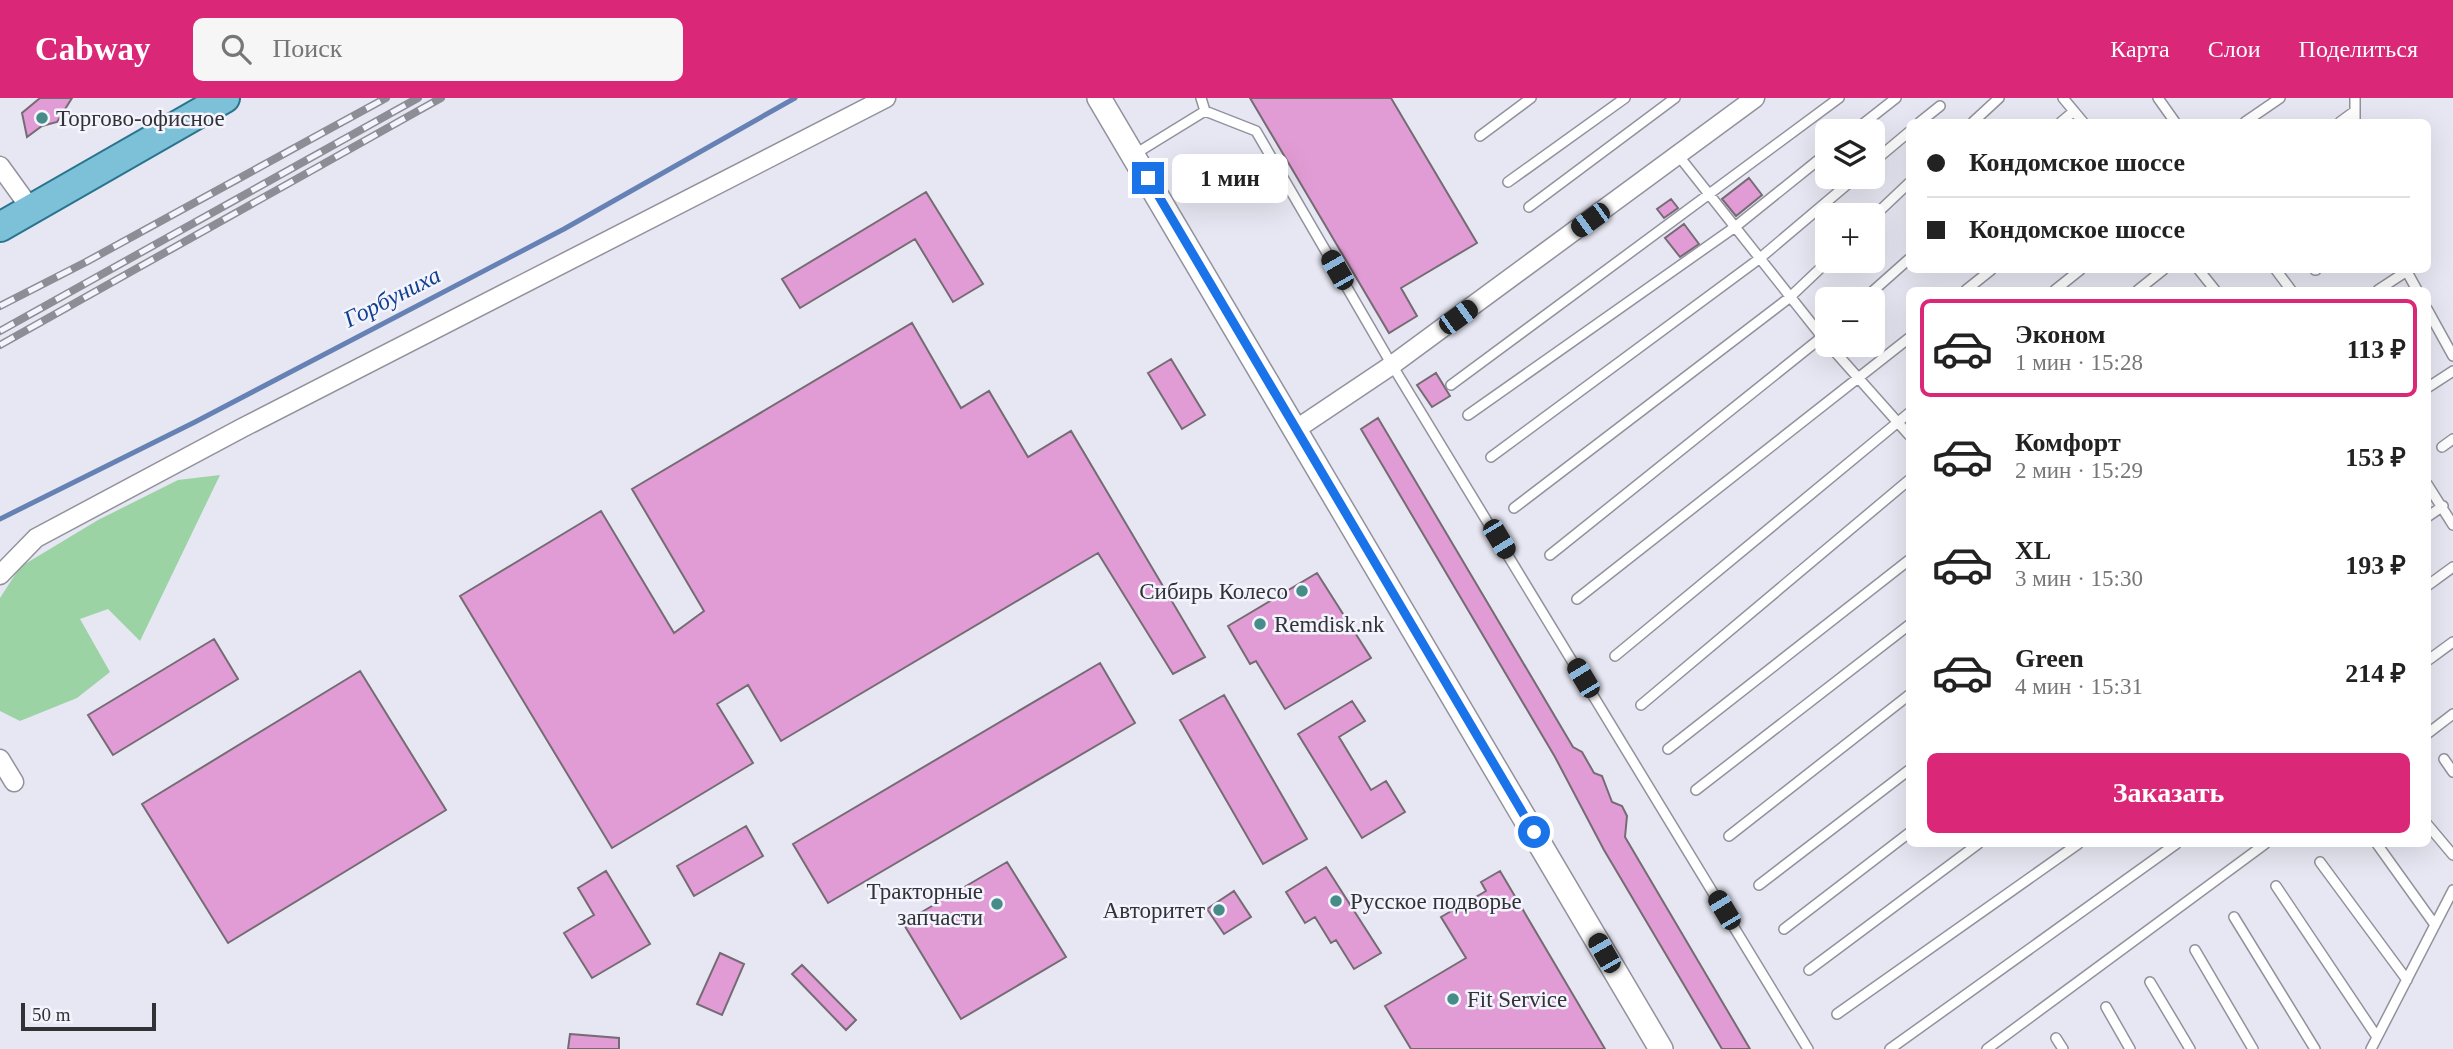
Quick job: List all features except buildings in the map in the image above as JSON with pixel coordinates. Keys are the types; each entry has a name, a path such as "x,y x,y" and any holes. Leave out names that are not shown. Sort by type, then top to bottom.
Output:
{"main road":[{"path":"0,227 225,98"}],"street":[{"path":"0,575 36,538 242,428 886,98"},
{"path":"1100,98 1661,1049"},
{"path":"1295,430 1392,365 1755,98"},
{"path":"0,166 31,209"},
{"path":"0,759 14,782"}],"lane":[{"path":"1201,98 1205,111"},
{"path":"1480,136 1531,98"},
{"path":"1508,182 1625,98"},
{"path":"1529,207 1675,98"},
{"path":"1451,385 1711,196 1839,98"},
{"path":"1869,119 1896,98"},
{"path":"1976,119 1999,98"},
{"path":"2063,98 2080,119"},
{"path":"2158,98 2173,119"},
{"path":"2249,119 2280,98"},
{"path":"2355,98 2356,119"},
{"path":"1924,119 1940,106"},
{"path":"1135,154 1205,111"},
{"path":"1205,111 1256,131 1392,365 1808,1049"},
{"path":"2344,119 2355,111"},
{"path":"2065,119 2073,112"},
{"path":"1885,152 1906,135"},
{"path":"1678,155 1789,298 1815,327"},
{"path":"1468,415 1735,227 1815,163"},
{"path":"1885,206 1906,186"},
{"path":"1491,457 1759,259 1842,189"},
{"path":"1878,287 1906,262"},
{"path":"1514,508 1789,298 1815,273"},
{"path":"1970,287 1988,273"},
{"path":"2059,287 2076,273"},
{"path":"2142,287 2159,273"},
{"path":"2202,273 2213,287"},
{"path":"2382,287 2402,273"},
{"path":"2431,323 2453,356"},
{"path":"1577,599 1906,341"},
{"path":"1550,555 1815,348"},
{"path":"1841,357 1906,431"},
{"path":"2431,385 2453,371"},
{"path":"1615,656 1906,415"},
{"path":"2442,447 2453,439"},
{"path":"1641,705 1906,483"},
{"path":"2431,490 2453,525"},
{"path":"2431,514 2443,506"},
{"path":"1668,749 1906,562"},
{"path":"2431,583 2453,567"},
{"path":"1696,790 1906,627"},
{"path":"2431,658 2453,642"},
{"path":"1729,836 1906,697"},
{"path":"2431,731 2453,714"},
{"path":"2444,759 2453,772"},
{"path":"1759,885 1906,772"},
{"path":"2431,829 2453,855"},
{"path":"1784,929 1906,835"},
{"path":"1809,970 1974,847"},
{"path":"1837,1014 2074,847"},
{"path":"1890,1049 2172,847"},
{"path":"1987,1049 2261,847"},
{"path":"2379,847 2435,925"},
{"path":"2320,862 2407,980"},
{"path":"2276,886 2377,1037"},
{"path":"2371,1049 2453,890"},
{"path":"2234,917 2315,1049"},
{"path":"2195,950 2253,1049"},
{"path":"2150,982 2190,1049"},
{"path":"2106,1007 2130,1049"},
{"path":"2056,1038 2063,1049"}],"green space":[{"path":"220,475 140,641 108,609 80,619 110,672 77,698 20,721 0,711 0,598 20,567 98,520 178,480"}],"waterway":[{"name":"Горбуниха","path":"0,519 195,422 564,229 795,98"}],"railway":[{"path":"0,306 386,98"},
{"path":"0,331 418,98"},
{"path":"0,345 441,98"}],"place":[{"name":"Торгово-офисное","path":"42,118"},
{"name":"Сибирь Колесо","path":"1302,591"},
{"name":"Remdisk.nk","path":"1260,624"},
{"name":"Русское подворье","path":"1336,901"},
{"name":"Тракторные запчасти","path":"997,904"},
{"name":"Авторитет","path":"1219,910"},
{"name":"Fit Service","path":"1453,999"}],"route":[{"path":"1148,178 1534,832"}]}
